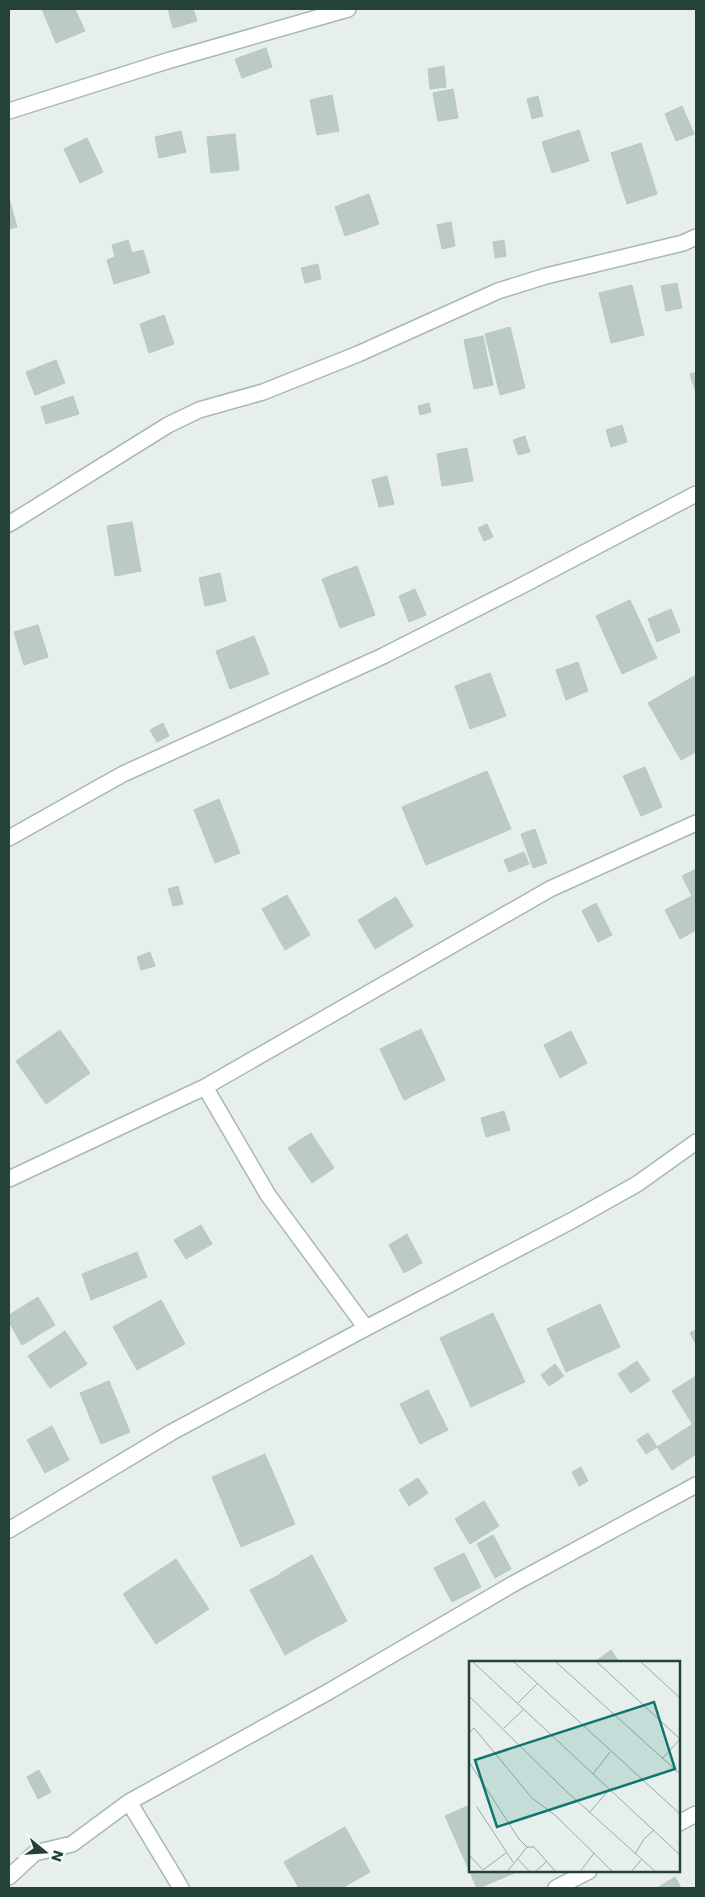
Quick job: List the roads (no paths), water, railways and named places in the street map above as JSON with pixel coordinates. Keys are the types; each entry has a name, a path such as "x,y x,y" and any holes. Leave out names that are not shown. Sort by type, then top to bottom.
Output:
{"street":[{"path":"9,111 167,61 348,9"},
{"path":"9,524 168,425 199,410 263,392 358,354 498,290 546,276 683,243 696,237"},
{"path":"9,838 123,774 383,656 696,494"},
{"path":"9,1179 205,1088 550,889 696,823"},
{"path":"205,1088 268,1195 366,1328"},
{"path":"9,1530 172,1432 637,1184 679,1152 696,1142"},
{"path":"9,1877 35,1853 72,1844 129,1802 328,1692 513,1584 696,1485"},
{"path":"129,1802 181,1888"},
{"path":"680,1822 696,1814"},
{"path":"556,1888 587,1872"}]}
